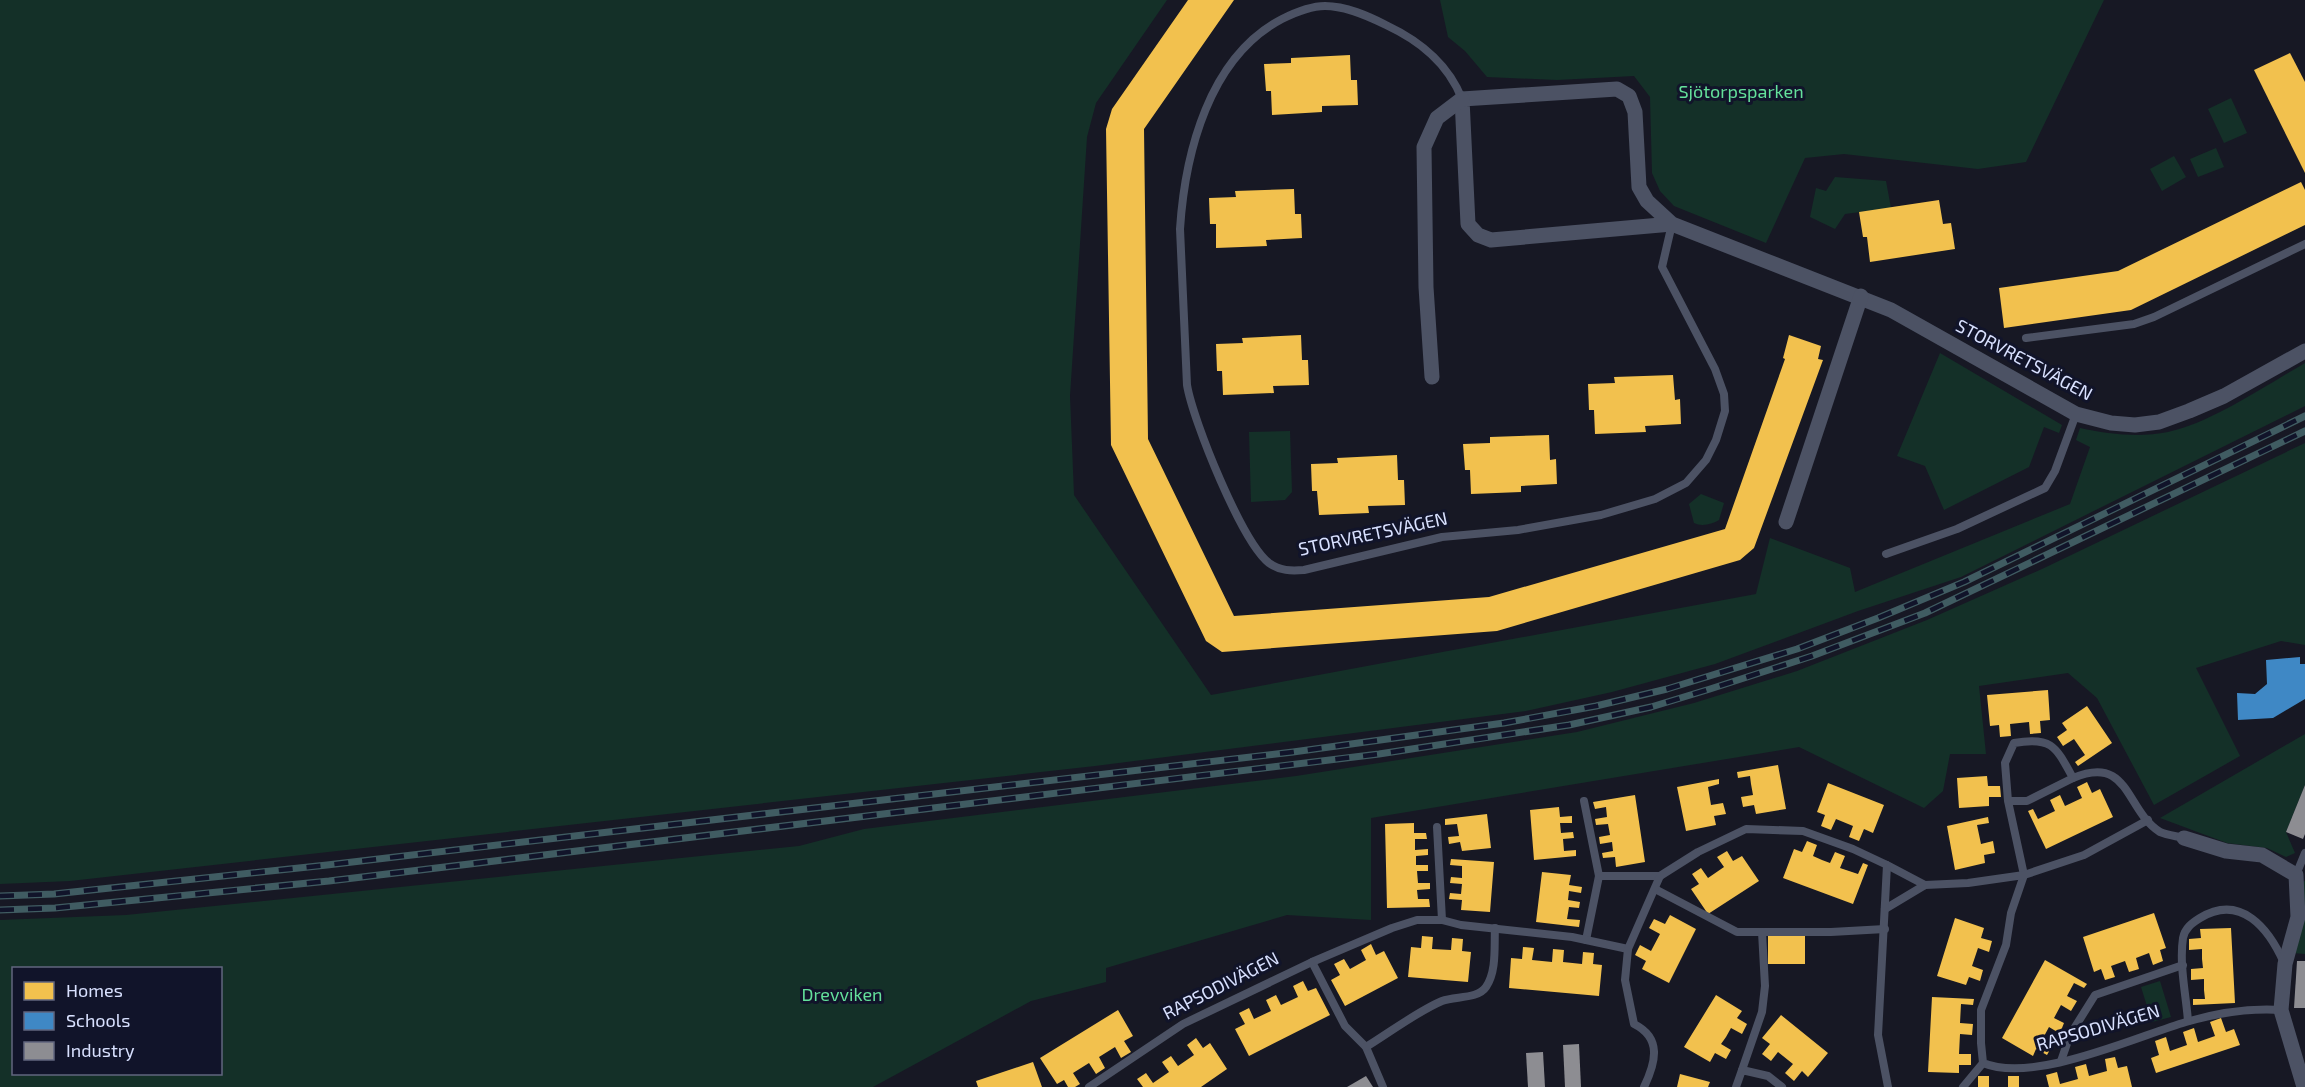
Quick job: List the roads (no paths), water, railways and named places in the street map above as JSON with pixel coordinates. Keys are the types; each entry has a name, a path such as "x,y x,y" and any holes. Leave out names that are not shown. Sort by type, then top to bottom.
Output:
{"street":[{"name":"STORVRETSVÄGEN","path":"1672,224 1491,240 1478,235 1468,224 1462,99 1617,89 1629,96 1635,112 1639,187 1647,201 1672,224 1861,296 1891,310 2076,414 2111,423 2135,425 2159,422 2224,396 2305,351"},
{"path":"1432,377 1426,287 1424,147 1437,118 1462,99"},
{"path":"1785,522 1861,296"},
{"path":"2184,838 2226,851 2262,855 2296,875 2298,917 2285,964 2281,1010 2304,1087"}],"lane":[{"name":"STORVRETSVÄGEN","path":"1462,99 1455,83 1438,59 1413,39 1363,14 1325,6 1291,15 1255,37 1243,48 1231,65 1206,108 1187,177 1180,229 1187,385 1200,431 1243,528 1272,565 1281,570 1304,570 1425,540 1518,530 1593,517 1636,506 1686,483 1706,459 1716,440 1725,411 1724,394 1716,369 1662,267 1672,224"},
{"path":"2026,338 2134,324 2154,317 2305,244"},
{"path":"1886,554 1957,530 2034,496 2045,488 2055,471 2076,414"},
{"path":"1963,1087 1983,1063 1981,1010 2006,945 2011,913 2024,875 2008,801 2005,763 2014,743 2042,740 2058,750 2073,778"},
{"path":"2008,801 2027,801 2073,778 2100,771 2116,778 2148,820 2162,833 2184,838"},
{"path":"1584,801 1599,876 1586,940"},
{"path":"1886,909 1925,885 1968,883 2024,875 2084,855 2148,820"},
{"path":"1437,827 1443,920"},
{"path":"1599,876 1660,876 1698,852 1746,829 1803,831 1853,849 1925,885"},
{"path":"2296,875 2305,854"},
{"path":"1887,865 1878,1035 1888,1087"},
{"path":"1644,1087 1654,1058 1653,1041 1645,1029 1634,1024 1625,980 1628,949 1660,876"},
{"path":"1655,889 1737,932 1831,932 1885,929"},
{"name":"RAPSODIVÄGEN","path":"2188,1021 2183,937 2188,926 2210,913 2223,910 2238,911 2252,917 2265,928 2275,942 2285,964"},
{"name":"RAPSODIVÄGEN","path":"1089,1087 1183,1024 1311,962 1417,920 1443,920 1461,925 1586,940 1628,949"},
{"path":"1366,1047 1440,1002 1473,995 1484,990 1494,961 1495,928"},
{"path":"1736,1087 1762,1012 1765,986 1762,932"},
{"path":"1311,962 1345,1026 1366,1047 1383,1087"},
{"path":"2061,1061 2070,1035 2096,995 2183,965"},
{"name":"RAPSODIVÄGEN","path":"1983,1063 1994,1067 2015,1069 2061,1061 2188,1021 2246,1010 2281,1010"},
{"path":"1742,1070 1768,1076 1782,1087"}],"railway":[{"path":"0,896 54,894 327,865 1293,752 1504,723 1596,706 1667,689 1797,649 1878,618 1964,582 2305,416"},
{"path":"0,910 55,908 329,881 1379,754 1569,725 1651,707 1710,689 1812,656 1925,613 2305,431"}],"park label":[{"name":"Sjötorpsparken","path":"1741,92"},
{"name":"Drevviken","path":"842,995"}]}
